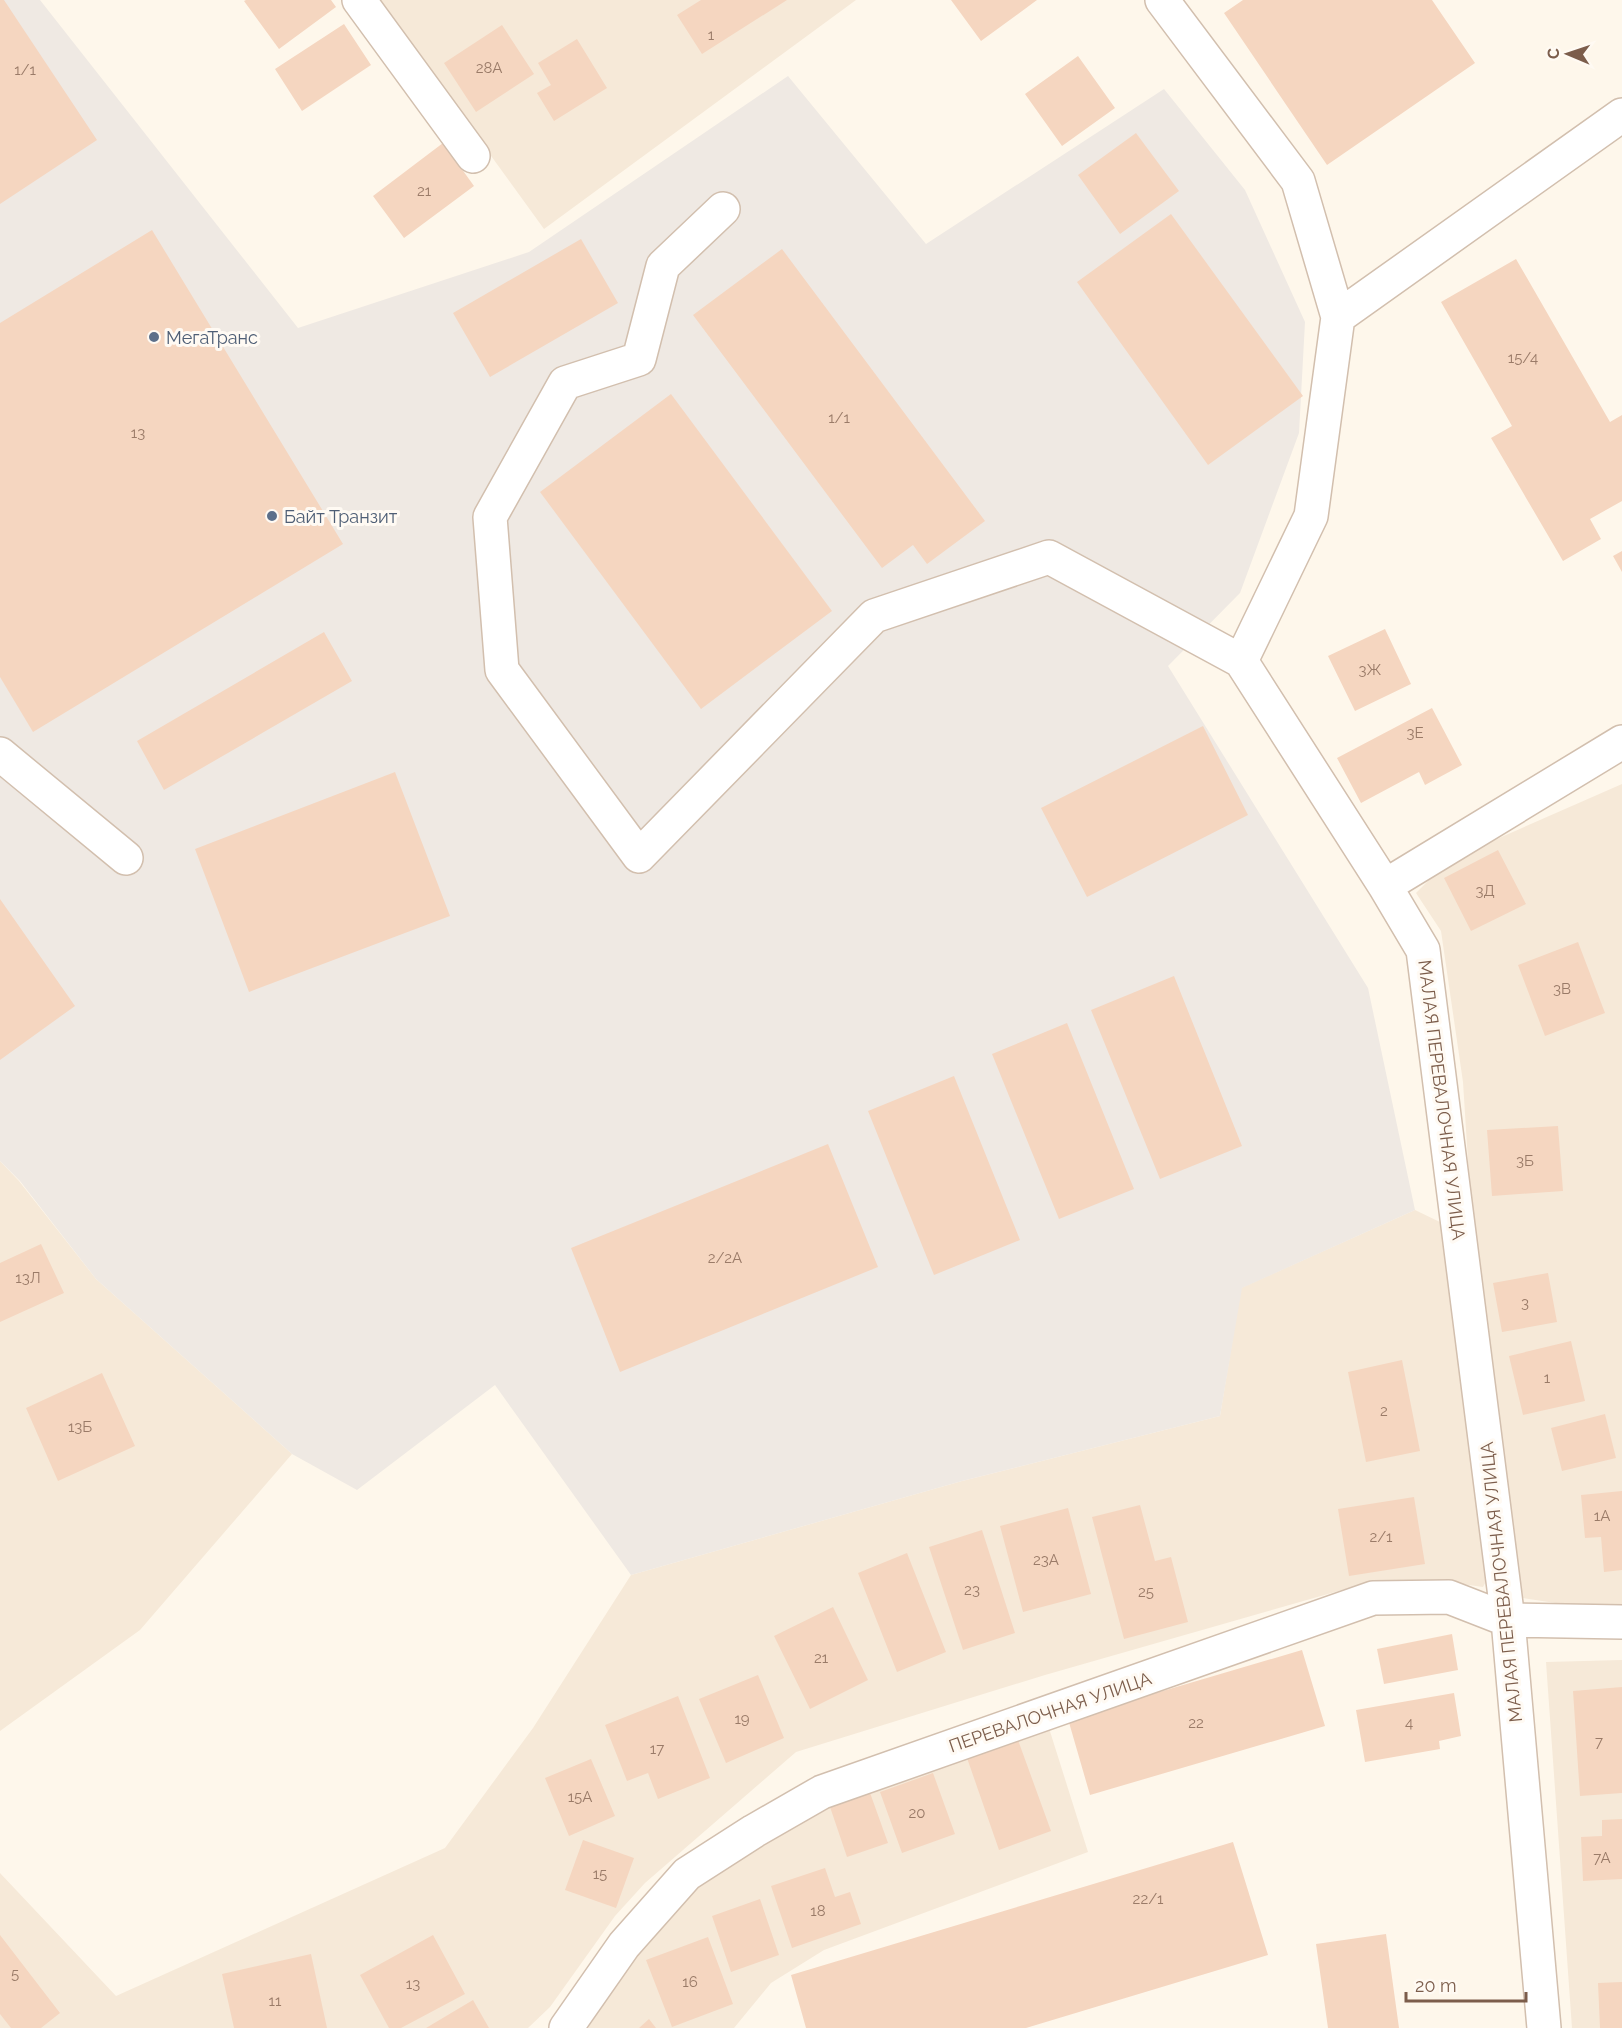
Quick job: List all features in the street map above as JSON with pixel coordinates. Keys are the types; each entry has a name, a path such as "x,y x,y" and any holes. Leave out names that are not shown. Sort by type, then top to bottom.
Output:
{"street":[{"path":"359,0 473,156"},
{"path":"723,209 663,266 639,359 565,383 490,517 502,670 639,856 874,616 1049,557 1241,661 1311,516 1338,317 1298,181 1162,0"},
{"path":"1338,317 1622,115"},
{"name":"МАЛАЯ ПЕРЕВАЛОЧНАЯ УЛИЦА","path":"1241,661 1385,885 1423,950 1508,1620 1544,2028"},
{"path":"1385,885 1622,742"},
{"path":"0,754 126,858"},
{"name":"ПЕРЕВАЛОЧНАЯ УЛИЦА","path":"566,2028 624,1945 687,1874 753,1831 822,1791 1373,1598 1449,1597 1508,1620 1622,1622"}],"shaded area":[{"path":"0,0 40,0 298,328 529,252 788,76 926,244 1164,89 1245,190 1305,322 1299,433 1240,593 1168,666 1368,988 1415,1210 1242,1288 1220,1416 962,1481 631,1575 495,1385 357,1490 292,1454 96,1279 20,1181 0,1161"},
{"path":"378,0 856,0 544,229"},
{"path":"1622,784 1622,1610 1595,1609 1523,1598 1473,1240 1463,1082 1441,931 1416,893 1449,860"},
{"path":"0,1161 19,1181 96,1279 292,1454 140,1630 0,1731"},
{"path":"1415,1210 1444,1224 1490,1574 1483,1587 1441,1581 1363,1584 1045,1675 796,1752 645,1883 615,1916 550,2007 528,2028 0,2028 0,1873 116,1996 445,1848 533,1728 631,1575 962,1481 1220,1416 1241,1288"},
{"path":"1622,1660 1622,2028 1572,2028 1546,1662"},
{"path":"1048,1725 1088,1852 824,1950 771,1983 734,2028 588,2028 638,1952 693,1888 823,1801"}],"building":[{"path":"0,0 4,0 97,140 0,204"},
{"path":"331,0 336,7 279,49 244,1"},
{"path":"701,0 787,0 702,54 677,15"},
{"path":"951,0 1037,0 981,41"},
{"path":"1243,0 1432,0 1475,63 1327,165 1224,13"},
{"path":"344,24 371,65 302,111 275,69"},
{"path":"502,25 534,74 476,112 444,63"},
{"path":"577,39 607,88 554,121 537,93 551,85 538,63"},
{"path":"1078,56 1115,108 1062,146 1025,94"},
{"path":"1136,133 1179,191 1120,234 1078,175"},
{"path":"443,143 474,186 404,238 373,196"},
{"path":"1171,214 1303,396 1208,465 1077,282"},
{"path":"152,230 343,544 33,732 0,677 0,323"},
{"path":"581,239 618,303 490,377 453,313"},
{"path":"782,249 985,521 927,564 913,545 882,568 693,315"},
{"path":"1516,259 1610,422 1622,415 1622,501 1590,519 1601,539 1563,561 1491,438 1512,426 1441,302"},
{"path":"671,394 832,611 701,709 540,492"},
{"path":"1622,551 1622,572 1613,556"},
{"path":"1385,629 1411,684 1355,711 1328,656"},
{"path":"324,632 352,681 164,790 137,741"},
{"path":"1432,708 1462,765 1425,785 1419,772 1361,803 1337,758"},
{"path":"1203,726 1248,815 1087,897 1041,808"},
{"path":"395,772 450,916 249,992 195,849"},
{"path":"1498,850 1526,904 1471,931 1444,878"},
{"path":"0,899 75,1006 0,1060"},
{"path":"1578,942 1605,1013 1545,1036 1518,965"},
{"path":"1174,976 1242,1146 1160,1179 1091,1010"},
{"path":"1067,1023 1134,1189 1059,1219 992,1054"},
{"path":"954,1076 1020,1240 934,1275 868,1111"},
{"path":"1558,1126 1563,1191 1492,1196 1487,1130"},
{"path":"828,1144 878,1267 620,1372 571,1248"},
{"path":"41,1244 64,1293 0,1322 0,1263"},
{"path":"1548,1273 1557,1322 1502,1332 1493,1283"},
{"path":"1571,1341 1585,1401 1523,1415 1509,1356"},
{"path":"1402,1360 1420,1451 1366,1462 1348,1372"},
{"path":"102,1373 135,1446 58,1481 26,1408"},
{"path":"1605,1414 1616,1458 1562,1471 1551,1428"},
{"path":"1622,1491 1622,1570 1604,1572 1601,1537 1585,1538 1581,1495"},
{"path":"1414,1497 1425,1564 1349,1576 1338,1509"},
{"path":"1140,1505 1155,1561 1171,1557 1188,1622 1124,1639 1092,1517"},
{"path":"1068,1508 1091,1594 1023,1612 1000,1526"},
{"path":"982,1530 1015,1633 963,1650 929,1547"},
{"path":"907,1553 946,1652 897,1672 858,1573"},
{"path":"833,1607 868,1680 810,1709 774,1636"},
{"path":"1452,1634 1458,1670 1384,1684 1377,1649"},
{"path":"1302,1650 1325,1726 1090,1795 1068,1719"},
{"path":"758,1675 784,1738 726,1763 699,1699"},
{"path":"1622,1687 1622,1793 1580,1796 1573,1691"},
{"path":"1454,1693 1461,1736 1439,1741 1440,1749 1365,1762 1356,1710"},
{"path":"678,1696 710,1778 658,1799 648,1773 627,1781 605,1725"},
{"path":"1018,1740 1051,1831 999,1850 967,1758"},
{"path":"591,1759 615,1816 569,1836 545,1778"},
{"path":"933,1773 955,1834 902,1853 880,1792"},
{"path":"869,1790 888,1843 847,1857 829,1804"},
{"path":"1622,1819 1622,1879 1583,1881 1581,1837 1602,1836 1602,1820"},
{"path":"583,1840 634,1858 616,1908 565,1890"},
{"path":"1233,1842 1268,1955 1026,2028 806,2028 791,1975"},
{"path":"825,1868 835,1897 850,1892 861,1924 792,1948 771,1886"},
{"path":"760,1899 779,1955 731,1972 712,1916"},
{"path":"1386,1934 1399,2028 1328,2028 1316,1944"},
{"path":"0,1935 60,2013 41,2028 11,2028 0,2014"},
{"path":"433,1935 465,1994 401,2028 389,2028 360,1975"},
{"path":"708,1937 733,2004 672,2027 646,1960"},
{"path":"311,1954 327,2028 234,2028 222,1974"},
{"path":"1622,1982 1622,2028 1600,2028 1598,1983"},
{"path":"473,2000 489,2028 426,2028"},
{"path":"649,2019 656,2028 639,2028"}],"place":[{"name":"МегаТранс","path":"154,337"},
{"name":"Байт Транзит","path":"272,516"}]}
